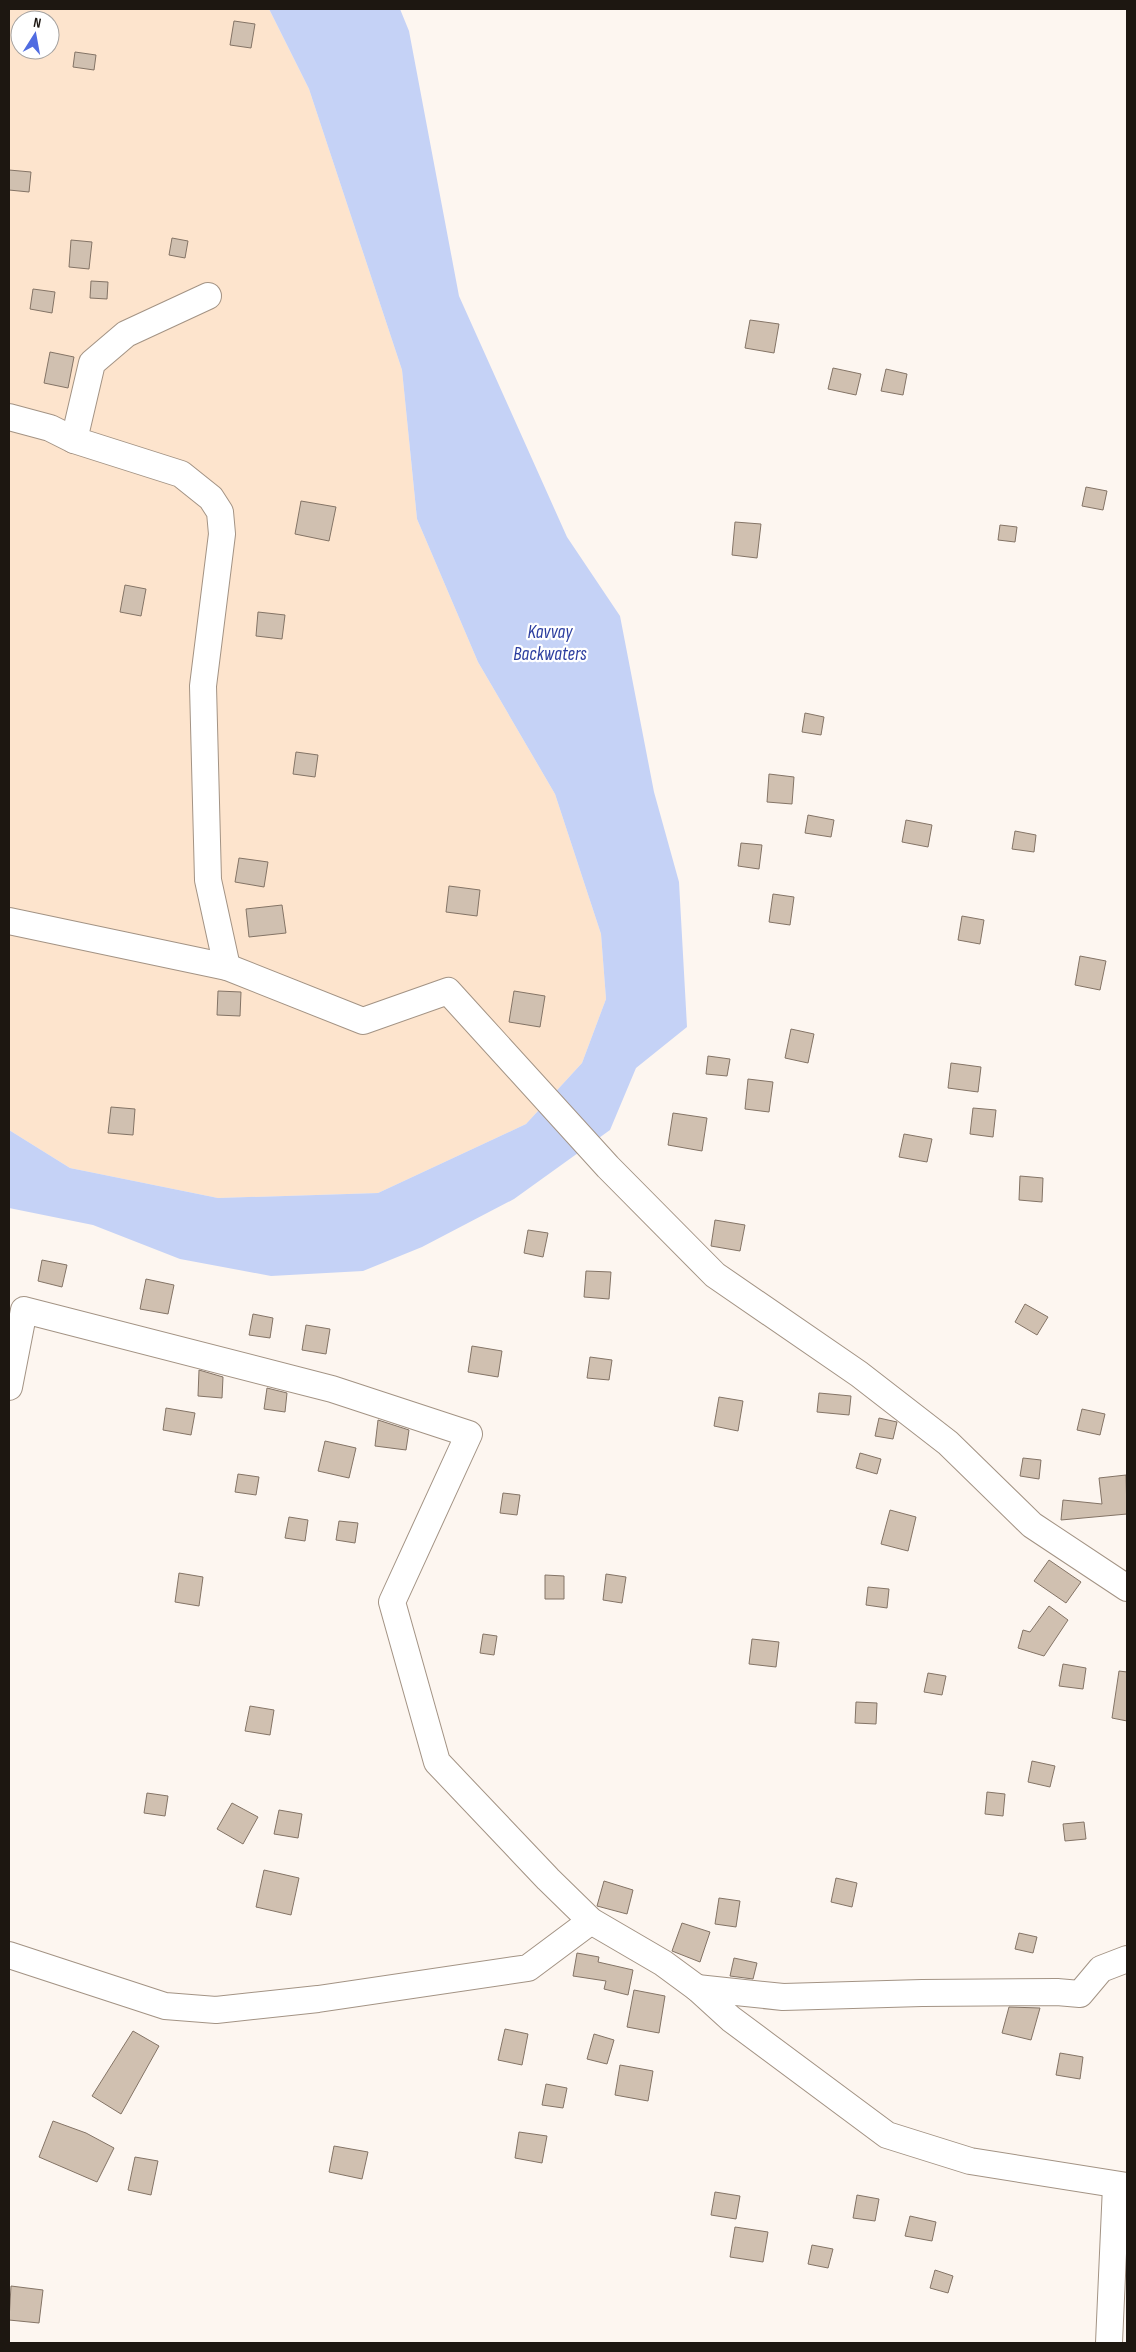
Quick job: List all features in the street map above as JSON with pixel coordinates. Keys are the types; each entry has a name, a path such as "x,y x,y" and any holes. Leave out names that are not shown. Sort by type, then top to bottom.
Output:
{"street":[{"path":"74,440 92,362 126,334 208,296"},
{"path":"9,417 50,428 74,440 181,474 211,498 220,512 222,534 203,686 208,880 227,967"},
{"path":"9,921 227,967 363,1021 448,991 608,1167 715,1275 859,1374 948,1443 1032,1525 1127,1588"},
{"path":"9,1387 24,1310 332,1389 469,1434 392,1602 437,1762 548,1879 591,1921 663,1963 697,1988 731,2019 887,2135 970,2162 1122,2186 1109,2343"},
{"path":"9,1955 165,2006 216,2010 318,1999 528,1968 591,1921"},
{"path":"697,1988 783,1997 922,1993 1057,1992 1080,1994 1101,1969 1127,1959"}],"shaded area":[{"path":"9,9 269,9 309,89 402,370 417,519 478,662 555,794 601,934 606,999 582,1063 526,1124 378,1193 218,1198 70,1168 9,1130"}],"water":[{"name":"Kavvay Backwaters","path":"269,9 400,9 409,31 459,296 567,537 620,616 654,792 679,882 687,1027 636,1068 610,1130 514,1199 422,1247 363,1271 271,1276 180,1259 93,1225 9,1208 9,1130 70,1168 218,1198 378,1193 526,1124 582,1063 606,999 601,934 555,794 478,662 417,519 402,370 309,89"}],"building":[{"path":"234,21 255,24 251,48 230,45"},
{"path":"75,52 96,55 94,70 73,67"},
{"path":"9,170 31,172 29,192 9,190"},
{"path":"172,238 188,241 185,258 169,255"},
{"path":"71,240 92,242 89,269 69,267"},
{"path":"91,281 108,282 107,299 90,298"},
{"path":"33,289 55,292 52,313 30,309"},
{"path":"750,320 779,324 774,353 745,348"},
{"path":"50,352 74,357 68,388 44,383"},
{"path":"833,368 861,374 856,395 828,389"},
{"path":"886,369 907,374 903,395 881,391"},
{"path":"1086,487 1107,491 1103,510 1082,506"},
{"path":"301,501 336,507 329,541 295,534"},
{"path":"735,522 761,524 757,558 732,555"},
{"path":"1000,525 1017,527 1015,542 998,540"},
{"path":"125,585 146,589 141,616 120,612"},
{"path":"258,612 285,615 282,639 256,636"},
{"path":"805,713 824,717 821,735 802,732"},
{"path":"296,752 318,755 315,777 293,774"},
{"path":"769,774 794,777 792,804 767,802"},
{"path":"808,815 834,820 831,837 805,833"},
{"path":"906,820 932,825 928,847 902,842"},
{"path":"1015,831 1036,835 1034,852 1012,849"},
{"path":"741,843 762,845 759,869 738,866"},
{"path":"239,858 268,862 264,887 235,882"},
{"path":"449,886 480,890 477,916 446,912"},
{"path":"773,894 794,897 790,925 769,922"},
{"path":"282,905 286,933 249,937 246,909"},
{"path":"962,916 984,920 980,944 958,940"},
{"path":"1080,956 1106,961 1100,990 1075,985"},
{"path":"218,991 241,992 240,1016 217,1015"},
{"path":"514,991 545,996 540,1027 509,1022"},
{"path":"791,1029 814,1034 808,1063 785,1058"},
{"path":"708,1056 730,1059 727,1076 706,1074"},
{"path":"951,1063 981,1067 978,1092 948,1088"},
{"path":"748,1079 773,1082 769,1112 745,1109"},
{"path":"111,1107 135,1109 133,1135 108,1133"},
{"path":"973,1108 996,1110 993,1137 970,1134"},
{"path":"673,1113 707,1118 702,1151 668,1145"},
{"path":"904,1134 932,1139 927,1162 899,1157"},
{"path":"1020,1176 1043,1178 1042,1202 1019,1200"},
{"path":"715,1220 745,1225 740,1251 711,1246"},
{"path":"528,1230 548,1233 543,1257 524,1253"},
{"path":"42,1260 67,1265 62,1287 38,1281"},
{"path":"586,1271 611,1272 609,1299 584,1297"},
{"path":"146,1279 174,1285 168,1314 140,1309"},
{"path":"1025,1304 1048,1317 1037,1335 1015,1322"},
{"path":"253,1314 273,1318 270,1338 249,1335"},
{"path":"306,1325 330,1329 326,1354 302,1350"},
{"path":"472,1346 502,1351 498,1377 468,1372"},
{"path":"590,1357 612,1360 609,1380 587,1378"},
{"path":"199,1370 223,1377 222,1398 198,1396"},
{"path":"267,1388 287,1393 285,1412 264,1409"},
{"path":"819,1393 851,1396 849,1415 817,1412"},
{"path":"719,1397 743,1401 738,1431 714,1426"},
{"path":"166,1408 195,1413 191,1435 163,1430"},
{"path":"1082,1409 1105,1414 1100,1435 1077,1430"},
{"path":"879,1418 897,1422 893,1439 875,1436"},
{"path":"378,1420 409,1430 406,1450 375,1446"},
{"path":"325,1441 356,1448 349,1478 318,1471"},
{"path":"860,1453 881,1459 877,1474 856,1468"},
{"path":"1023,1458 1041,1460 1039,1479 1020,1476"},
{"path":"238,1474 259,1477 256,1495 235,1492"},
{"path":"1126,1475 1127,1514 1061,1520 1063,1500 1102,1504 1099,1478"},
{"path":"503,1493 520,1495 517,1515 500,1513"},
{"path":"890,1510 916,1517 908,1551 881,1544"},
{"path":"289,1517 308,1520 305,1541 285,1538"},
{"path":"339,1521 358,1523 355,1543 336,1540"},
{"path":"1049,1560 1081,1582 1066,1603 1034,1581"},
{"path":"179,1573 203,1577 199,1606 175,1602"},
{"path":"606,1574 626,1577 622,1603 603,1600"},
{"path":"545,1575 564,1576 564,1599 545,1599"},
{"path":"868,1587 889,1589 887,1608 866,1605"},
{"path":"1049,1606 1068,1620 1044,1656 1018,1648 1023,1630 1030,1632"},
{"path":"483,1634 497,1636 494,1655 480,1653"},
{"path":"752,1639 779,1642 776,1667 749,1664"},
{"path":"1063,1664 1086,1668 1083,1689 1059,1686"},
{"path":"1119,1671 1127,1672 1127,1721 1112,1718"},
{"path":"928,1673 946,1676 942,1695 924,1692"},
{"path":"856,1702 877,1703 876,1724 855,1723"},
{"path":"250,1706 274,1710 270,1735 245,1731"},
{"path":"1032,1761 1055,1766 1050,1787 1028,1782"},
{"path":"987,1792 1005,1794 1003,1816 985,1814"},
{"path":"147,1793 168,1796 165,1816 144,1813"},
{"path":"232,1803 258,1817 243,1844 217,1829"},
{"path":"279,1810 302,1814 298,1838 274,1834"},
{"path":"1084,1822 1086,1839 1065,1841 1063,1824"},
{"path":"264,1870 299,1878 291,1915 256,1907"},
{"path":"836,1878 857,1883 852,1907 831,1902"},
{"path":"604,1881 633,1890 627,1914 597,1906"},
{"path":"719,1898 740,1901 736,1927 715,1924"},
{"path":"682,1923 710,1932 700,1962 672,1951"},
{"path":"1019,1933 1037,1937 1033,1953 1015,1949"},
{"path":"577,1953 599,1957 598,1962 633,1970 628,1995 604,1989 606,1981 573,1976"},
{"path":"734,1958 757,1963 753,1979 730,1976"},
{"path":"634,1990 665,1996 659,2033 627,2027"},
{"path":"1009,2007 1040,2008 1031,2040 1002,2033"},
{"path":"505,2029 528,2034 522,2065 498,2060"},
{"path":"133,2031 159,2046 121,2114 92,2096"},
{"path":"594,2034 614,2040 607,2064 587,2059"},
{"path":"1060,2053 1083,2057 1080,2079 1056,2075"},
{"path":"620,2065 653,2071 648,2101 615,2095"},
{"path":"546,2084 567,2088 563,2108 542,2105"},
{"path":"53,2121 86,2133 114,2148 97,2182 39,2157"},
{"path":"519,2132 547,2136 542,2163 515,2158"},
{"path":"334,2146 368,2152 362,2179 329,2172"},
{"path":"135,2157 158,2161 151,2195 128,2190"},
{"path":"715,2192 740,2196 736,2219 711,2215"},
{"path":"857,2195 879,2199 875,2221 853,2218"},
{"path":"910,2216 936,2222 932,2241 905,2236"},
{"path":"735,2227 768,2232 763,2262 730,2257"},
{"path":"812,2245 833,2249 828,2268 808,2264"},
{"path":"935,2270 953,2276 948,2293 930,2288"},
{"path":"11,2286 43,2290 39,2323 9,2320"}]}
